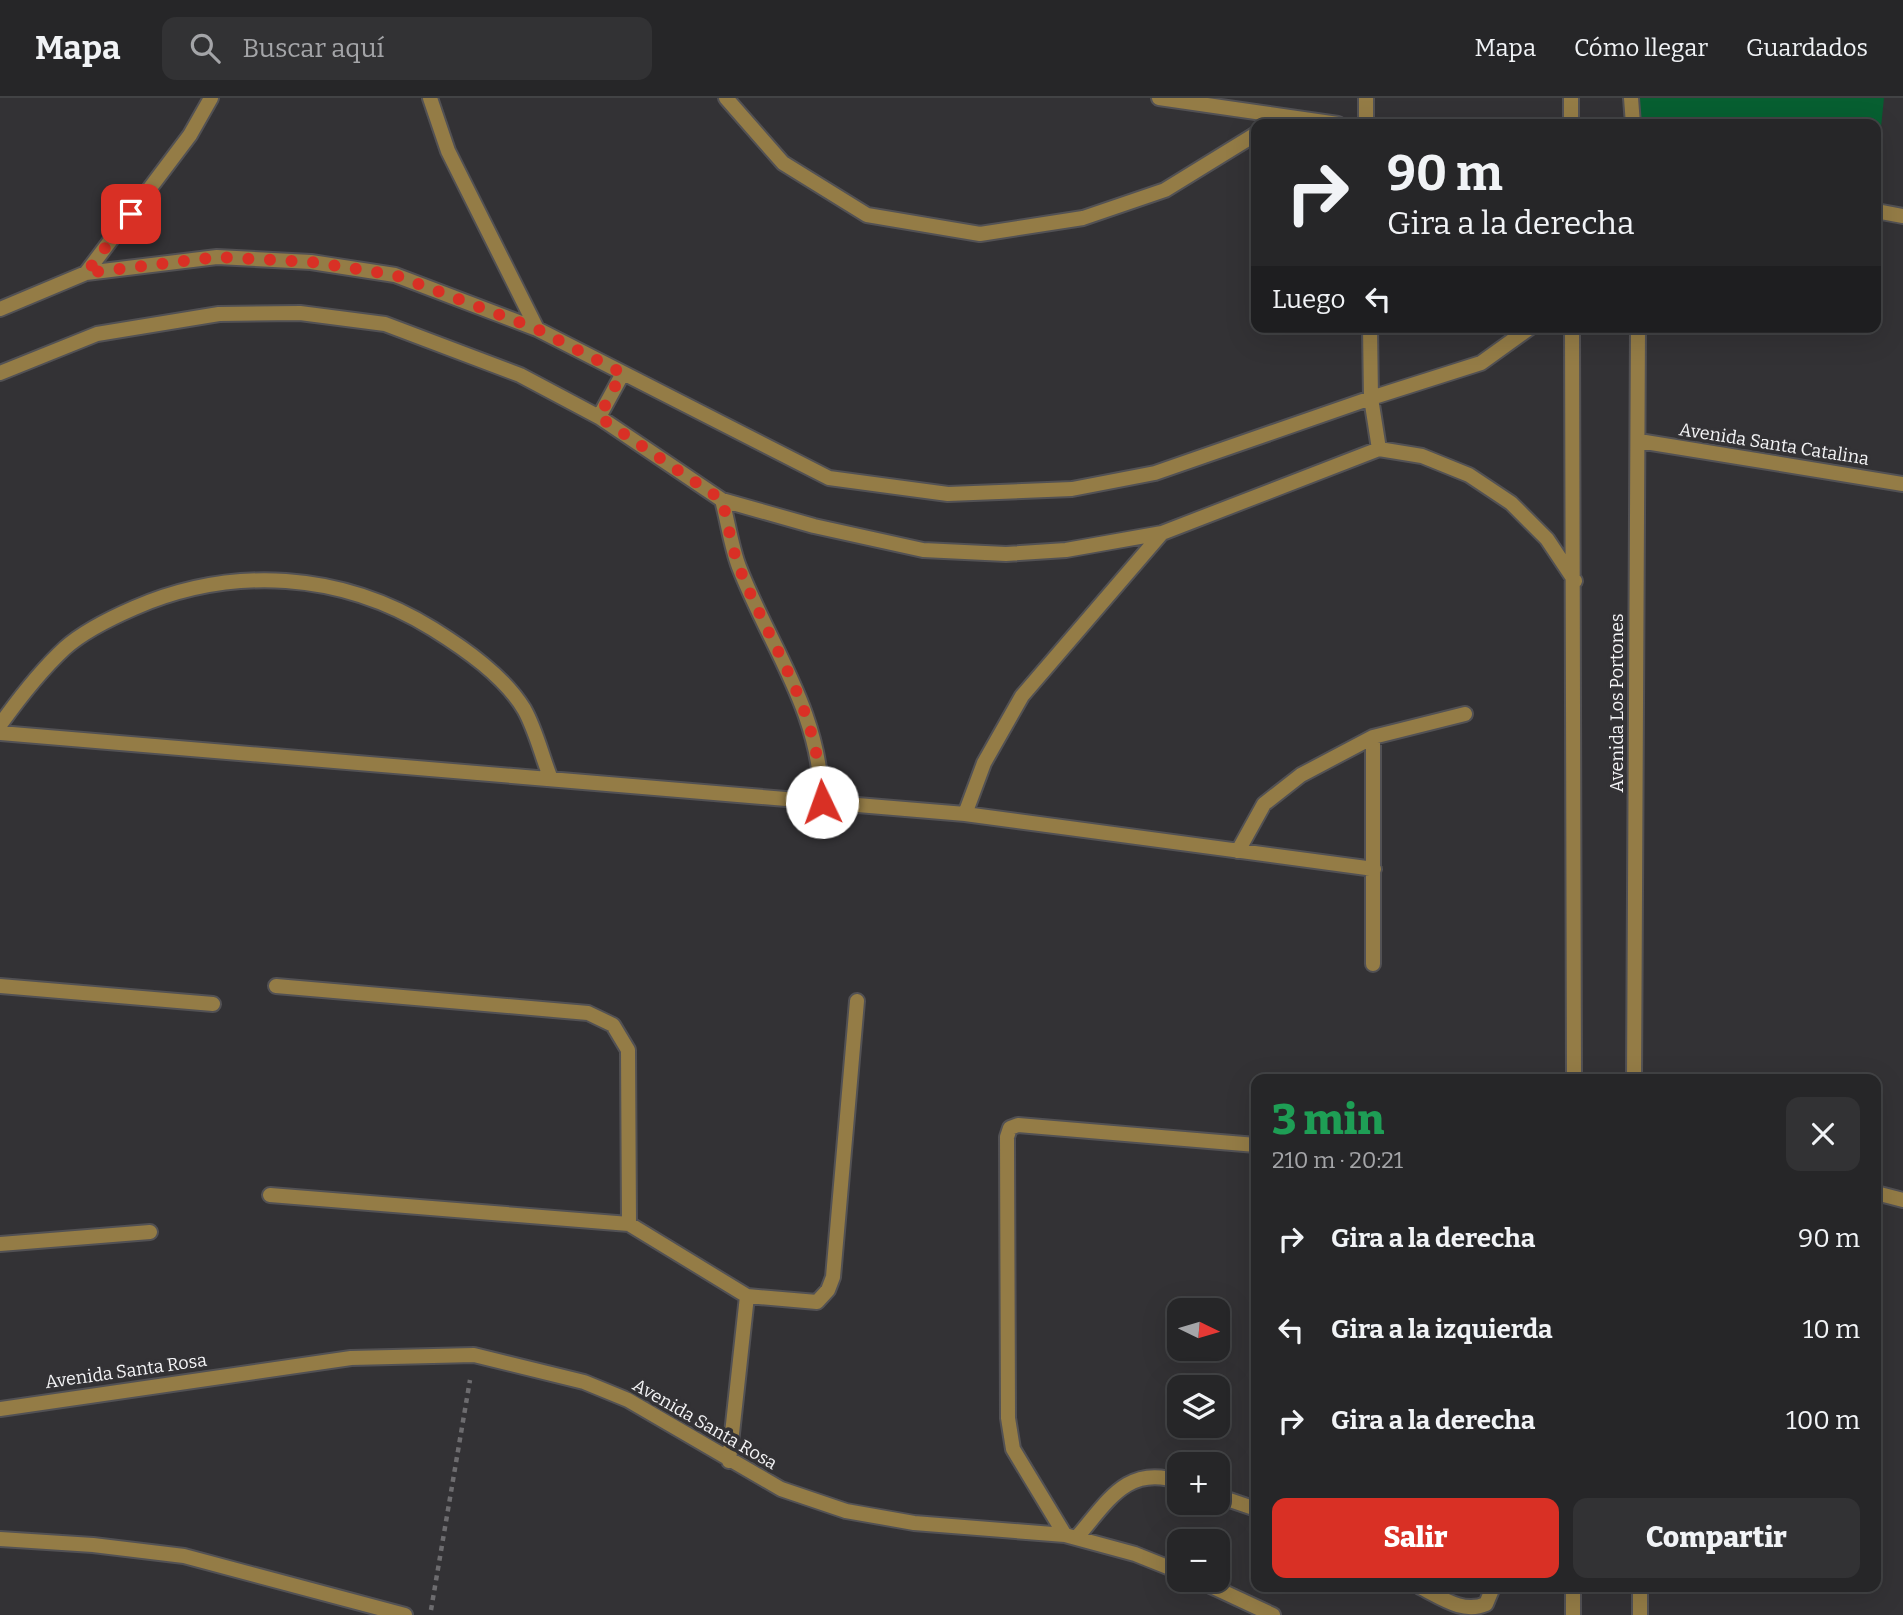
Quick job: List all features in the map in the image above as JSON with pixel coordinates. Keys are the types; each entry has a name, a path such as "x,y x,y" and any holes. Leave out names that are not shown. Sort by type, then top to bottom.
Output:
{"street":[{"path":"86,273 190,135 211,98"},
{"path":"430,98 448,151 537,329"},
{"path":"726,98 783,163 867,215 979,234 1083,218 1165,190 1251,138"},
{"path":"1159,98 1274,119"},
{"path":"1366,98 1366,119"},
{"path":"1571,98 1571,119"},
{"path":"1631,98 1633,119"},
{"path":"1881,212 1903,216"},
{"path":"0,309 86,273 217,257 312,262 395,275 537,329 829,478 948,495 1072,489 1155,474 1371,398 1481,363 1523,333"},
{"path":"1,370 97,334 219,314 300,313 385,324 520,375 599,417 722,500 814,526 923,550 1006,554 1066,550 1162,533 1378,449 1422,456 1469,475 1511,503 1547,539 1575,581"},
{"path":"1370,333 1371,398 1378,449"},
{"path":"1572,333 1575,581 1574,1074"},
{"name":"Avenida Los Portones","path":"1634,1074 1638,333"},
{"path":"599,417 622,373"},
{"name":"Avenida Santa Catalina","path":"1639,442 1903,484"},
{"path":"722,500 738,566 797,685 821,770 822,802"},
{"path":"965,814 984,763 1022,696 1162,533"},
{"path":"0,725 30,683 67,646 113,617 170,592 205,585 273,578 308,581 364,594 411,615 465,651 497,677 524,709 551,779"},
{"path":"1238,851 1264,804 1301,775 1373,737 1465,714"},
{"path":"0,733 965,814 1374,869"},
{"path":"1373,737 1373,964"},
{"path":"0,986 213,1004"},
{"path":"276,986 588,1013 613,1025 628,1050 629,1224"},
{"path":"270,1195 629,1224 747,1296 817,1302 828,1290 833,1277 857,1001"},
{"path":"1167,1480 1139,1477 1121,1486 1071,1536 1013,1449 1008,1418 1007,1137 1010,1128 1018,1125 1251,1145"},
{"path":"1881,1194 1903,1200"},
{"path":"0,1244 150,1232"},
{"path":"729,1461 747,1296"},
{"name":"Avenida Santa Rosa","path":"0,1409 351,1358 474,1355 584,1382 666,1419 729,1461 781,1489 846,1511 914,1523 1071,1536 1135,1554 1167,1567"},
{"path":"1230,1500 1251,1507"},
{"path":"0,1539 93,1545 184,1556 405,1615"},
{"path":"1224,1592 1273,1615"},
{"path":"1430,1592 1461,1607 1474,1609 1486,1604 1491,1592"},
{"path":"1572,1612 1573,1592"},
{"path":"1640,1592 1640,1615"}],"path":[{"path":"430,1615 474,1355"}],"green space":[{"path":"1631,98 1884,98 1881,127 1881,119 1629,119"}],"route":[{"path":"131,214 86,273 217,257 312,262 395,275 537,329 622,373 599,417 722,500 738,566 797,685 821,770 822,802"}]}
